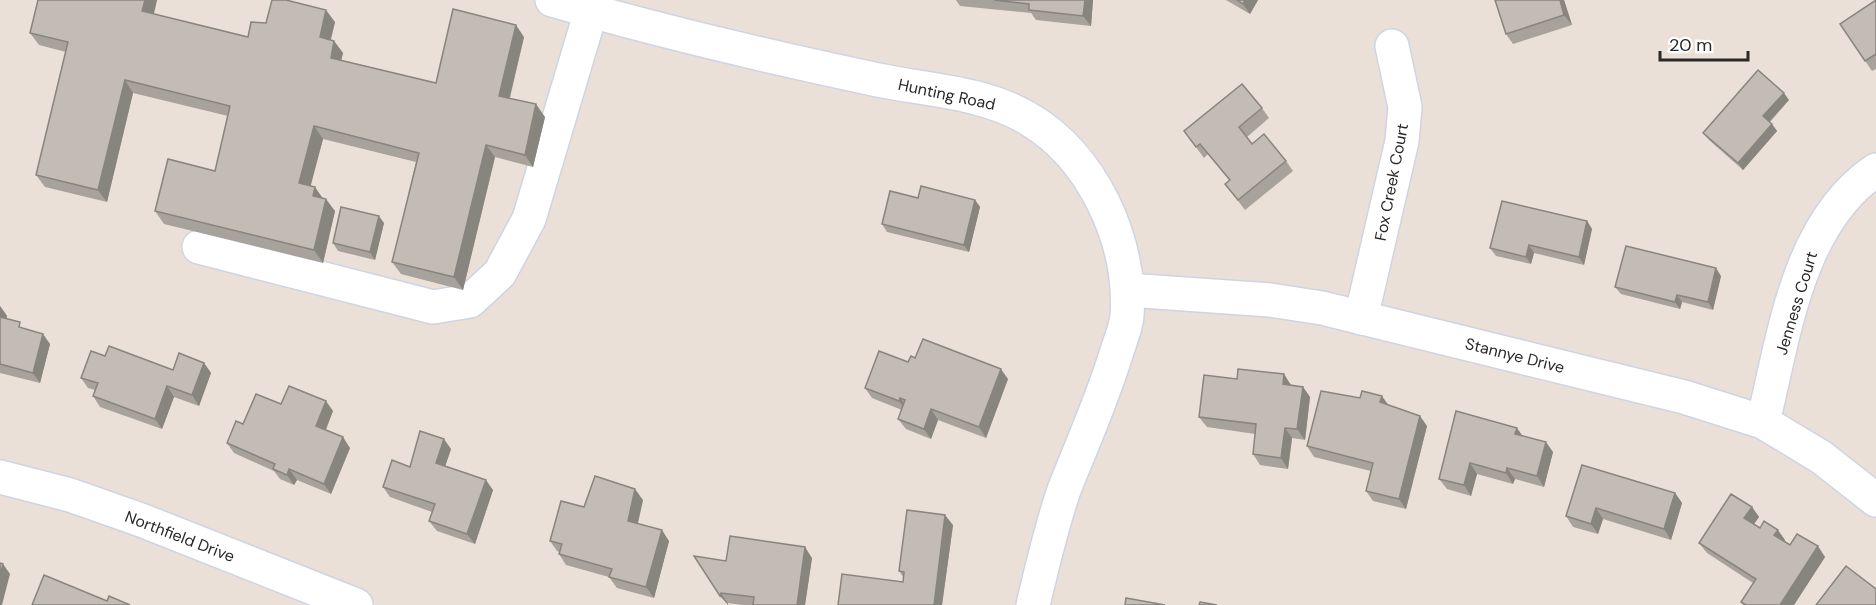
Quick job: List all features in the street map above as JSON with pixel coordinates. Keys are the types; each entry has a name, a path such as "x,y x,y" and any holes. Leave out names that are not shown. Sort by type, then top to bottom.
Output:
{"street":[{"name":"Hunting Road","path":"552,0 878,80 997,104 1027,117 1062,144 1094,185 1107,210 1123,257 1128,290 1124,329 1108,380 1064,492 1033,605"},
{"path":"199,247 433,307 470,301 500,273 530,219 591,11"},
{"name":"Fox Creek Court","path":"1361,318 1402,141 1405,106 1392,46"},
{"name":"Jenness Court","path":"1763,422 1790,316 1814,243 1841,202 1876,170"},
{"name":"Stannye Drive","path":"1128,290 1270,300 1361,318 1684,397 1763,422 1821,457 1876,500"},
{"name":"Northfield Drive","path":"0,477 70,495 141,520 356,605"}],"building":[{"path":"38,0 145,0 142,11 248,37 251,22 266,23 272,0 286,0 326,10 320,37 334,41 331,58 436,83 453,9 516,25 499,96 536,104 525,155 486,145 454,277 392,262 419,153 314,126 299,183 315,187 313,196 326,199 314,250 155,211 168,159 215,171 230,106 125,80 98,190 36,175 68,42 30,33"},
{"path":"994,0 1085,0 1083,16 1029,10 1029,4"},
{"path":"1495,0 1560,0 1564,15 1506,34"},
{"path":"1876,0 1876,54 1865,61 1840,24"},
{"path":"1758,70 1784,93 1763,116 1772,124 1738,163 1703,133"},
{"path":"1242,84 1262,108 1239,127 1252,144 1264,134 1286,161 1238,200 1225,184 1230,180 1200,144 1196,147 1184,131"},
{"path":"921,186 975,200 964,245 882,224 890,191 918,198"},
{"path":"1502,201 1587,221 1579,257 1529,245 1526,257 1490,248"},
{"path":"341,207 379,216 370,252 333,243"},
{"path":"1626,246 1716,268 1708,302 1677,295 1675,302 1615,287"},
{"path":"0,317 20,322 19,327 43,334 33,373 0,364"},
{"path":"923,339 1001,369 979,427 931,409 924,429 898,419 905,400 900,398 899,401 865,388 879,351 908,362 911,356 915,358"},
{"path":"109,346 173,370 179,353 204,363 192,395 167,386 155,419 93,396 98,383 81,378 91,351 105,356"},
{"path":"1238,369 1284,374 1283,384 1303,387 1297,429 1285,428 1281,458 1253,454 1256,424 1199,417 1204,375 1237,379"},
{"path":"289,386 326,401 316,426 343,437 324,484 289,469 287,475 273,469 275,464 227,443 236,421 243,424 256,394 281,404"},
{"path":"1321,391 1360,398 1362,391 1382,396 1380,402 1420,416 1399,499 1366,491 1373,463 1307,446"},
{"path":"1456,411 1517,428 1515,434 1546,442 1537,476 1507,468 1506,473 1470,463 1464,485 1439,479"},
{"path":"420,431 444,439 436,463 486,480 467,534 429,521 435,504 383,487 392,460 410,467"},
{"path":"1582,465 1675,493 1664,529 1596,508 1591,524 1566,516"},
{"path":"595,476 635,489 628,521 662,530 646,587 609,577 612,569 559,554 562,544 550,541 561,501 584,507"},
{"path":"1731,494 1752,507 1744,518 1760,528 1764,521 1778,530 1774,535 1790,545 1797,534 1818,546 1780,605 1746,605 1741,602 1756,579 1699,543"},
{"path":"907,510 945,515 934,605 838,605 842,574 903,582 904,572 899,571"},
{"path":"730,536 805,547 797,605 753,605 754,597 721,593 720,596 694,556 726,561"},
{"path":"1846,566 1876,589 1876,605 1816,605"},
{"path":"44,575 107,601 109,596 130,605 32,605"},
{"path":"1126,598 1165,605 1125,605"},
{"path":"1200,602 1217,605 1199,605"}]}
